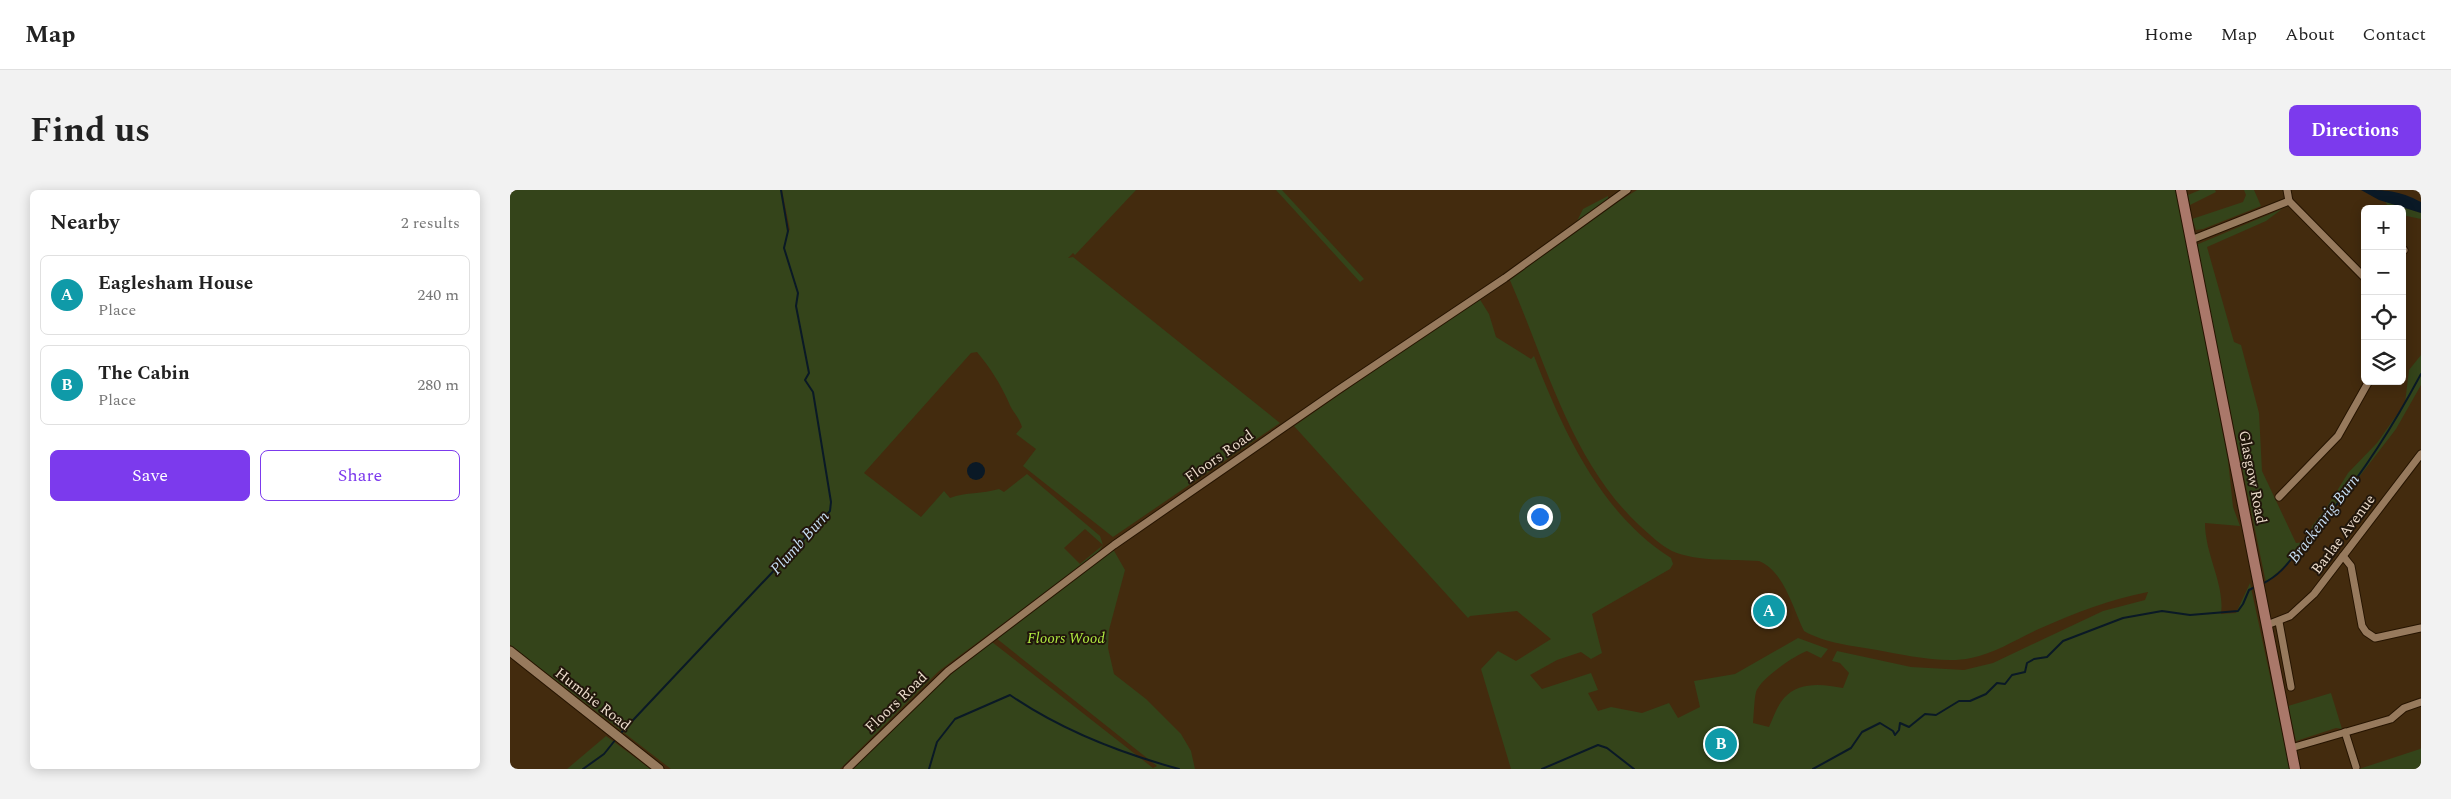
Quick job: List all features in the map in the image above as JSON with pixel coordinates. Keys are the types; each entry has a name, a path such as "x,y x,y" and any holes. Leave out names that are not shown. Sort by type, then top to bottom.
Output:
{"main road":[{"name":"Glasgow Road","path":"2181,190 2296,769"}],"street":[{"name":"Floors Road","path":"847,769 948,670 1114,545 1338,390 1505,278 1627,190"},
{"path":"2287,190 2289,202 2361,274"},
{"path":"2191,240 2289,202"},
{"path":"2279,497 2284,488 2338,436 2367,385"},
{"name":"Barlae Avenue","path":"2267,626 2279,622 2303,606 2421,454"},
{"path":"2343,556 2351,566 2362,626 2366,632 2375,638 2421,628"},
{"path":"2279,622 2290,687"},
{"name":"Humbie Road","path":"510,651 659,769"},
{"path":"2291,748 2395,717 2404,708 2421,702"},
{"path":"2345,732 2356,767"}],"green space":[{"path":"510,190 781,190 788,231 790,230 782,190 1136,190 1075,255 1073,253 1068,258 1073,257 1280,423 1113,537 1023,466 1036,449 1016,434 1022,427 999,383 977,352 971,353 864,473 921,517 944,491 950,498 999,489 1004,492 1027,474 1100,536 1103,545 1097,554 939,671 840,769 671,769 510,645","holes":["1085,529 1103,545 1080,564 1064,548"]},
{"path":"1276,190 1282,190 1364,279 1360,282"},
{"path":"1637,190 2176,190 2228,460 2233,507 2240,526 2205,523 2208,546 2218,580 2221,614 2236,613 2250,583 2290,769 1511,769 1481,669 1498,651 1516,661 1551,639 1517,611 1470,616 1468,618 1294,426 1479,298 1489,314 1496,337 1531,359 1534,356 1572,441 1587,469 1605,495 1646,540 1671,558 1673,564 1670,569 1592,614 1602,653 1591,659 1581,652 1557,660 1530,675 1542,689 1591,673 1598,690 1588,693 1598,711 1611,707 1642,713 1669,703 1678,718 1700,707 1694,681 1735,674 1798,638 1828,649 1821,658 1807,651 1802,653 1778,668 1759,687 1755,696 1753,723 1769,727 1775,712 1784,698 1797,689 1812,685 1843,688 1849,673 1840,663 1832,661 1837,651 1911,667 1964,670 1993,663 2103,611 2145,600 2148,592 2120,598 2080,612 1980,656 1960,660 1937,659 1849,645 1812,635 1804,631 1787,592 1775,573 1768,566 1759,561 1714,559 1682,555 1659,543 1615,499 1595,471 1577,440 1548,376 1509,278 1579,229 1576,223 1583,209 1608,196 1609,207"},
{"path":"2200,190 2215,190 2216,192 2190,205 2188,195"},
{"path":"2244,190 2254,190 2261,206 2196,230 2192,219 2243,202 2246,195"},
{"path":"2385,201 2397,205 2387,205"},
{"path":"2406,208 2421,213 2421,219 2406,216"},
{"path":"2282,209 2266,221 2207,247 2234,342 2241,345 2259,413 2262,471 2296,543 2304,542 2308,538 2312,526 2327,507 2348,473 2377,443 2405,403 2409,370 2421,355 2421,385 2396,429 2306,546 2266,583 2196,245"},
{"name":"Floors Wood","path":"1113,549 1125,570 1109,630 1108,648 1114,674 1146,699 1181,734 1191,751 1195,769 851,769 940,683 992,642 1153,768 1157,766 996,638"},
{"path":"2331,693 2342,729 2336,728 2296,741 2288,706"},
{"path":"606,736 651,769 567,769"},
{"path":"2420,749 2421,769 2359,769"}],"water":[{"path":"2361,190 2385,191 2405,195 2421,202 2421,213 2406,208 2406,205 2395,205 2379,200"},
{"path":"976,462 984,467 985,471 980,479 976,480 968,475 967,471 972,463"}],"waterway":[{"name":"Plumb Burn","path":"619,735 830,511 831,502 813,392 805,380 809,373 796,306 798,293 784,248 788,231 781,190"},
{"name":"Brackenrig Burn","path":"2262,584 2288,564 2355,481 2396,418 2421,374"},
{"name":"Brackenrig Burn","path":"1813,769 1851,748 1862,732 1880,723 1893,731 1895,735 1899,730 1900,723 1909,727 1925,714 1936,715 1959,701 1970,701 1986,694 1997,683 2005,684 2012,675 2025,672 2027,663 2034,659 2047,657 2063,641 2123,618 2162,611 2190,615 2238,611 2249,590 2255,587"},
{"name":"Brackenrig Burn","path":"929,769 937,742 955,719 1010,695 1029,708 1070,730 1135,756 1179,769"},
{"name":"Plumb Burn","path":"583,769 604,754 616,739"},
{"name":"Brackenrig Burn","path":"1542,769 1598,745 1607,748 1634,769"}],"place":[{"name":"Eaglesham House","path":"1769,611"},
{"name":"The Cabin","path":"1721,744"}]}
